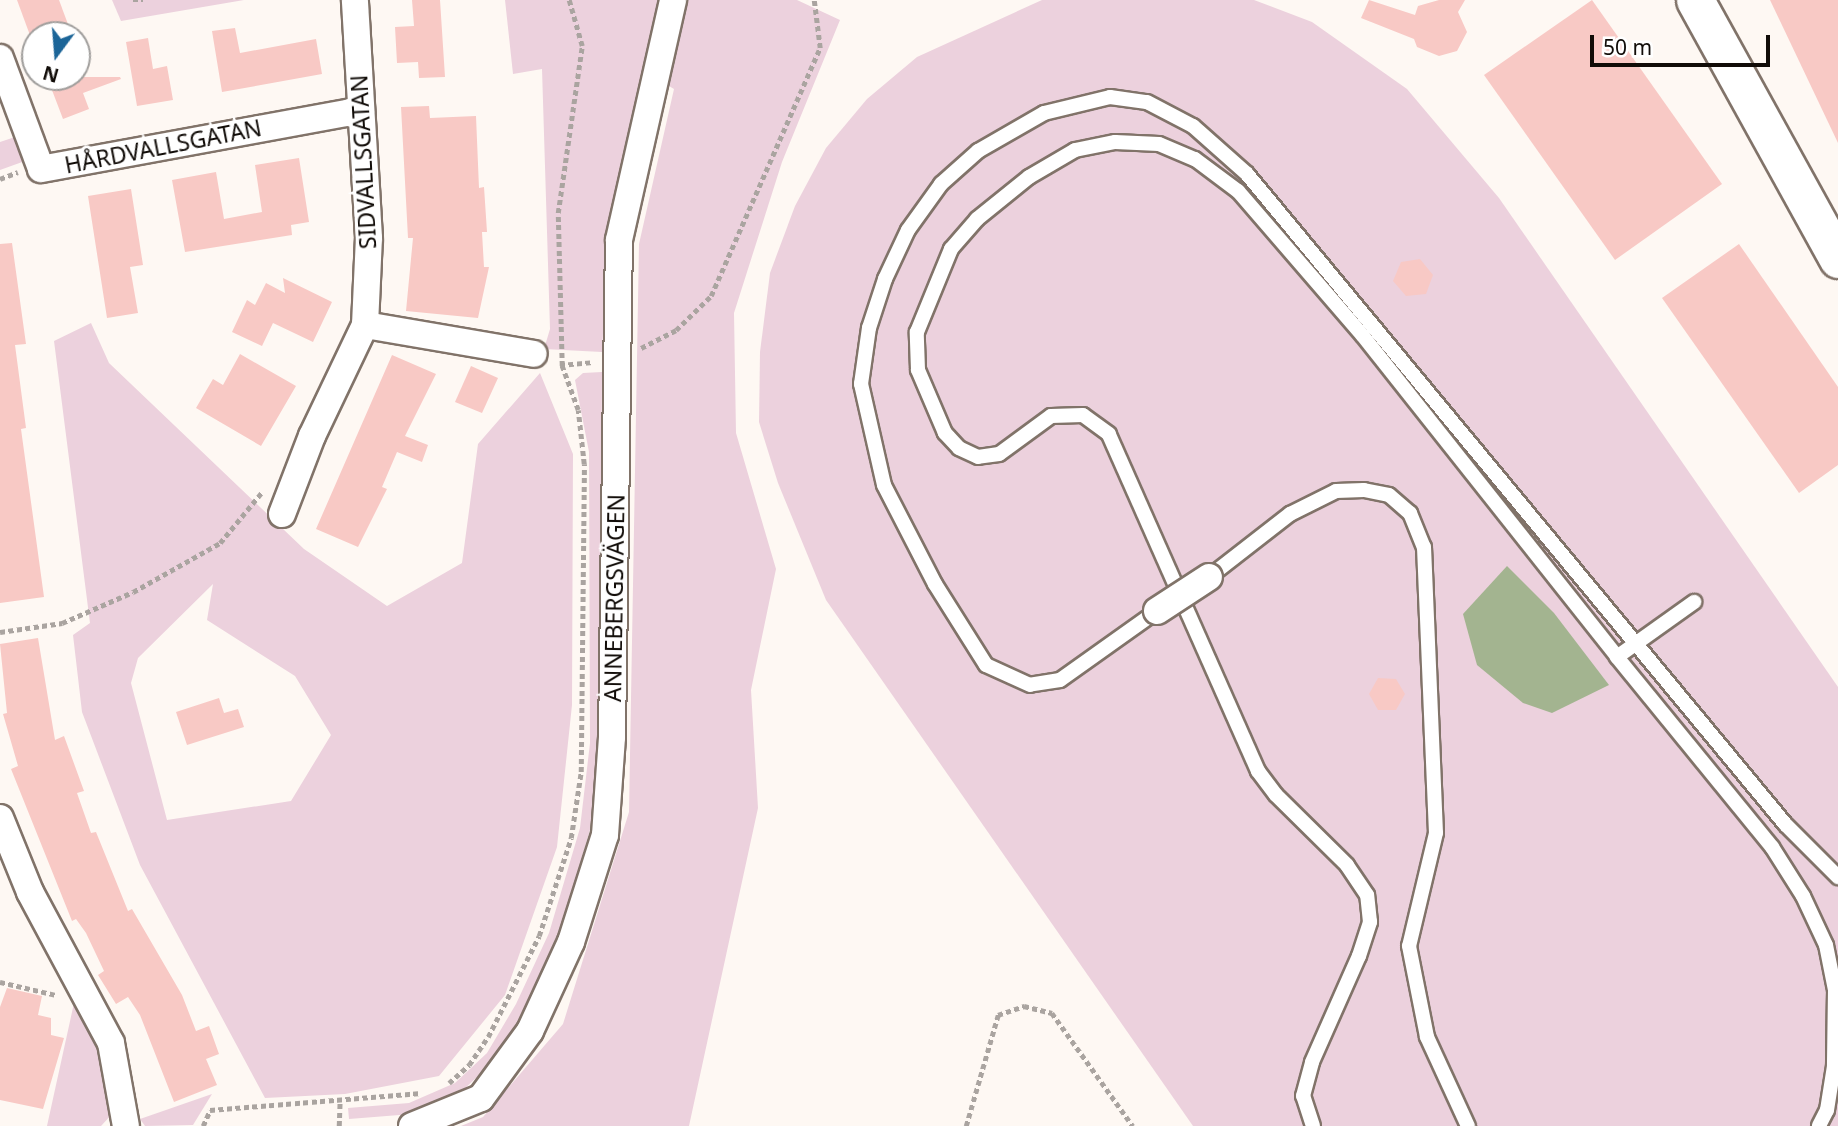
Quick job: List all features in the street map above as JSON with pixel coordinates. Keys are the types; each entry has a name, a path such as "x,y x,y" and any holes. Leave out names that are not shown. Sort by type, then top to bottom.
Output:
{"street":[{"name":"SIDVALLSGATAN","path":"282,513 312,436 365,325 369,238 355,0"},
{"name":"ANNEBERGSVÄGEN","path":"412,1126 481,1098 530,1031 571,942 605,835 612,737 619,240 673,0"},
{"path":"1695,0 1838,259"},
{"name":"HÅRDVALLSGATAN","path":"0,58 41,169 360,110"},
{"path":"365,325 534,354"},
{"path":"1157,611 1209,577"},
{"path":"0,818 30,892 111,1043 126,1126"}],"lane":[{"path":"1157,611 1060,680 1030,685 986,665 935,584 884,485 861,384 869,328 885,279 908,230 941,184 978,151 1044,113 1110,97 1147,102 1193,126 1231,158 1638,642 1786,825 1838,877"},
{"path":"1313,1126 1303,1096 1312,1062 1363,945 1370,922 1367,895 1347,865 1276,794 1258,771 1109,434 1083,415 1051,416 999,454 978,457 959,448 945,433 918,370 917,332 951,249 977,219 1029,177 1074,150 1115,142 1159,144 1195,159 1238,191 1363,336 1617,657 1772,847 1803,896 1826,945 1835,990 1834,1066 1827,1110 1819,1126"},
{"path":"1209,577 1290,514 1336,491 1364,490 1389,495 1410,513 1424,547 1436,833 1409,946 1427,1037 1468,1126"},
{"path":"1617,657 1694,602"}],"path":[{"path":"134,0 143,0"},
{"path":"439,1087 469,1065 510,1000 554,899 571,838 580,772 585,523 578,410 562,366 558,213 582,46 569,0"},
{"path":"534,354 562,366 616,360 676,330 711,296 820,48 814,0"},
{"path":"0,632 62,623 133,592 220,543 268,485"},
{"path":"0,982 88,1002"},
{"path":"966,1126 999,1015 1024,1006 1052,1013 1133,1126"},
{"path":"203,1126 210,1110 340,1102 430,1092"},
{"path":"339,1126 340,1102"}],"shaded area":[{"path":"112,0 244,0 121,21"},
{"path":"505,0 797,0 840,20 782,162 734,313 736,433 776,569 751,690 758,808 689,1126 461,1126 483,1117 563,1024 629,812 639,244 674,89 642,70 609,225 602,352 544,349 550,329 542,69 513,74"},
{"path":"1042,0 1254,0 1312,22 1407,89 1499,198 1838,687 1838,1126 1193,1126 826,600 778,483 759,422 760,352 770,273 795,206 826,148 867,99 917,57"},
{"path":"15,137 25,161 0,170 0,142"},
{"path":"91,323 109,363 304,549 387,606 462,563 478,444 540,373 573,454 572,705 557,847 505,995 439,1076 345,1094 265,1098 140,865 82,712 73,635 90,623 54,341","holes":["213,584 207,620 295,676 331,735 291,801 167,820 131,683 138,658"]},
{"path":"602,372 600,744 590,830 559,936 526,1009 495,1060 461,1092 412,1114 349,1119 348,1108 409,1103 455,1083 487,1053 516,1004 549,933 580,828 590,743 589,452 575,380 583,373"},
{"path":"1507,566 1554,613 1609,685 1552,713 1523,703 1477,665 1463,614"},
{"path":"74,1003 81,1005 104,1050 113,1113 101,1126 47,1126"},
{"path":"212,1094 193,1125 145,1126 140,1119"}],"building":[{"path":"17,0 59,0 67,21 25,21"},
{"path":"412,0 440,0 445,77 419,78 418,62 397,63 395,27 414,26"},
{"path":"1369,0 1415,15 1418,6 1439,0 1465,0 1458,12 1467,32 1457,51 1439,56 1417,47 1414,39 1361,18"},
{"path":"1592,0 1722,184 1615,260 1484,75"},
{"path":"1770,0 1838,0 1838,143"},
{"path":"235,28 240,53 316,39 322,74 222,92 212,31"},
{"path":"148,38 153,69 167,66 173,100 137,106 126,42"},
{"path":"91,77 121,79 91,90"},
{"path":"52,91 88,91 83,93 89,109 63,119"},
{"path":"429,106 430,118 476,116 479,188 484,187 487,232 482,232 484,267 489,267 478,318 406,311 413,238 408,238 401,107"},
{"path":"299,158 309,222 291,225 292,235 185,252 172,180 216,172 224,219 262,212 255,165"},
{"path":"131,189 143,265 130,267 138,313 107,318 88,196"},
{"path":"12,243 26,344 15,345 26,428 21,429 44,597 0,603 0,244"},
{"path":"1739,244 1838,387 1838,465 1799,493 1662,298"},
{"path":"1420,259 1433,275 1426,294 1406,296 1393,281 1401,262"},
{"path":"283,278 332,302 313,342 273,323 262,346 232,332 247,300 255,305 266,283 285,293"},
{"path":"240,354 296,386 261,446 196,408 213,379 223,385"},
{"path":"392,355 436,374 405,436 428,445 422,462 397,452 382,487 387,489 358,547 316,529"},
{"path":"471,366 498,378 482,413 455,402"},
{"path":"38,638 55,740 64,736 84,791 77,793 91,833 96,832 128,911 132,909 182,995 196,1031 209,1026 219,1054 206,1059 217,1085 174,1102 140,1015 128,997 116,1004 98,975 104,971 86,933 76,919 72,921 11,769 18,766 3,714 7,713 0,644"},
{"path":"1378,678 1396,679 1405,694 1396,710 1378,710 1369,694"},
{"path":"219,698 224,713 238,709 244,727 187,745 176,712"},
{"path":"7,988 42,996 38,1015 51,1018 51,1035 64,1038 43,1109 0,1100 0,1007"}]}
